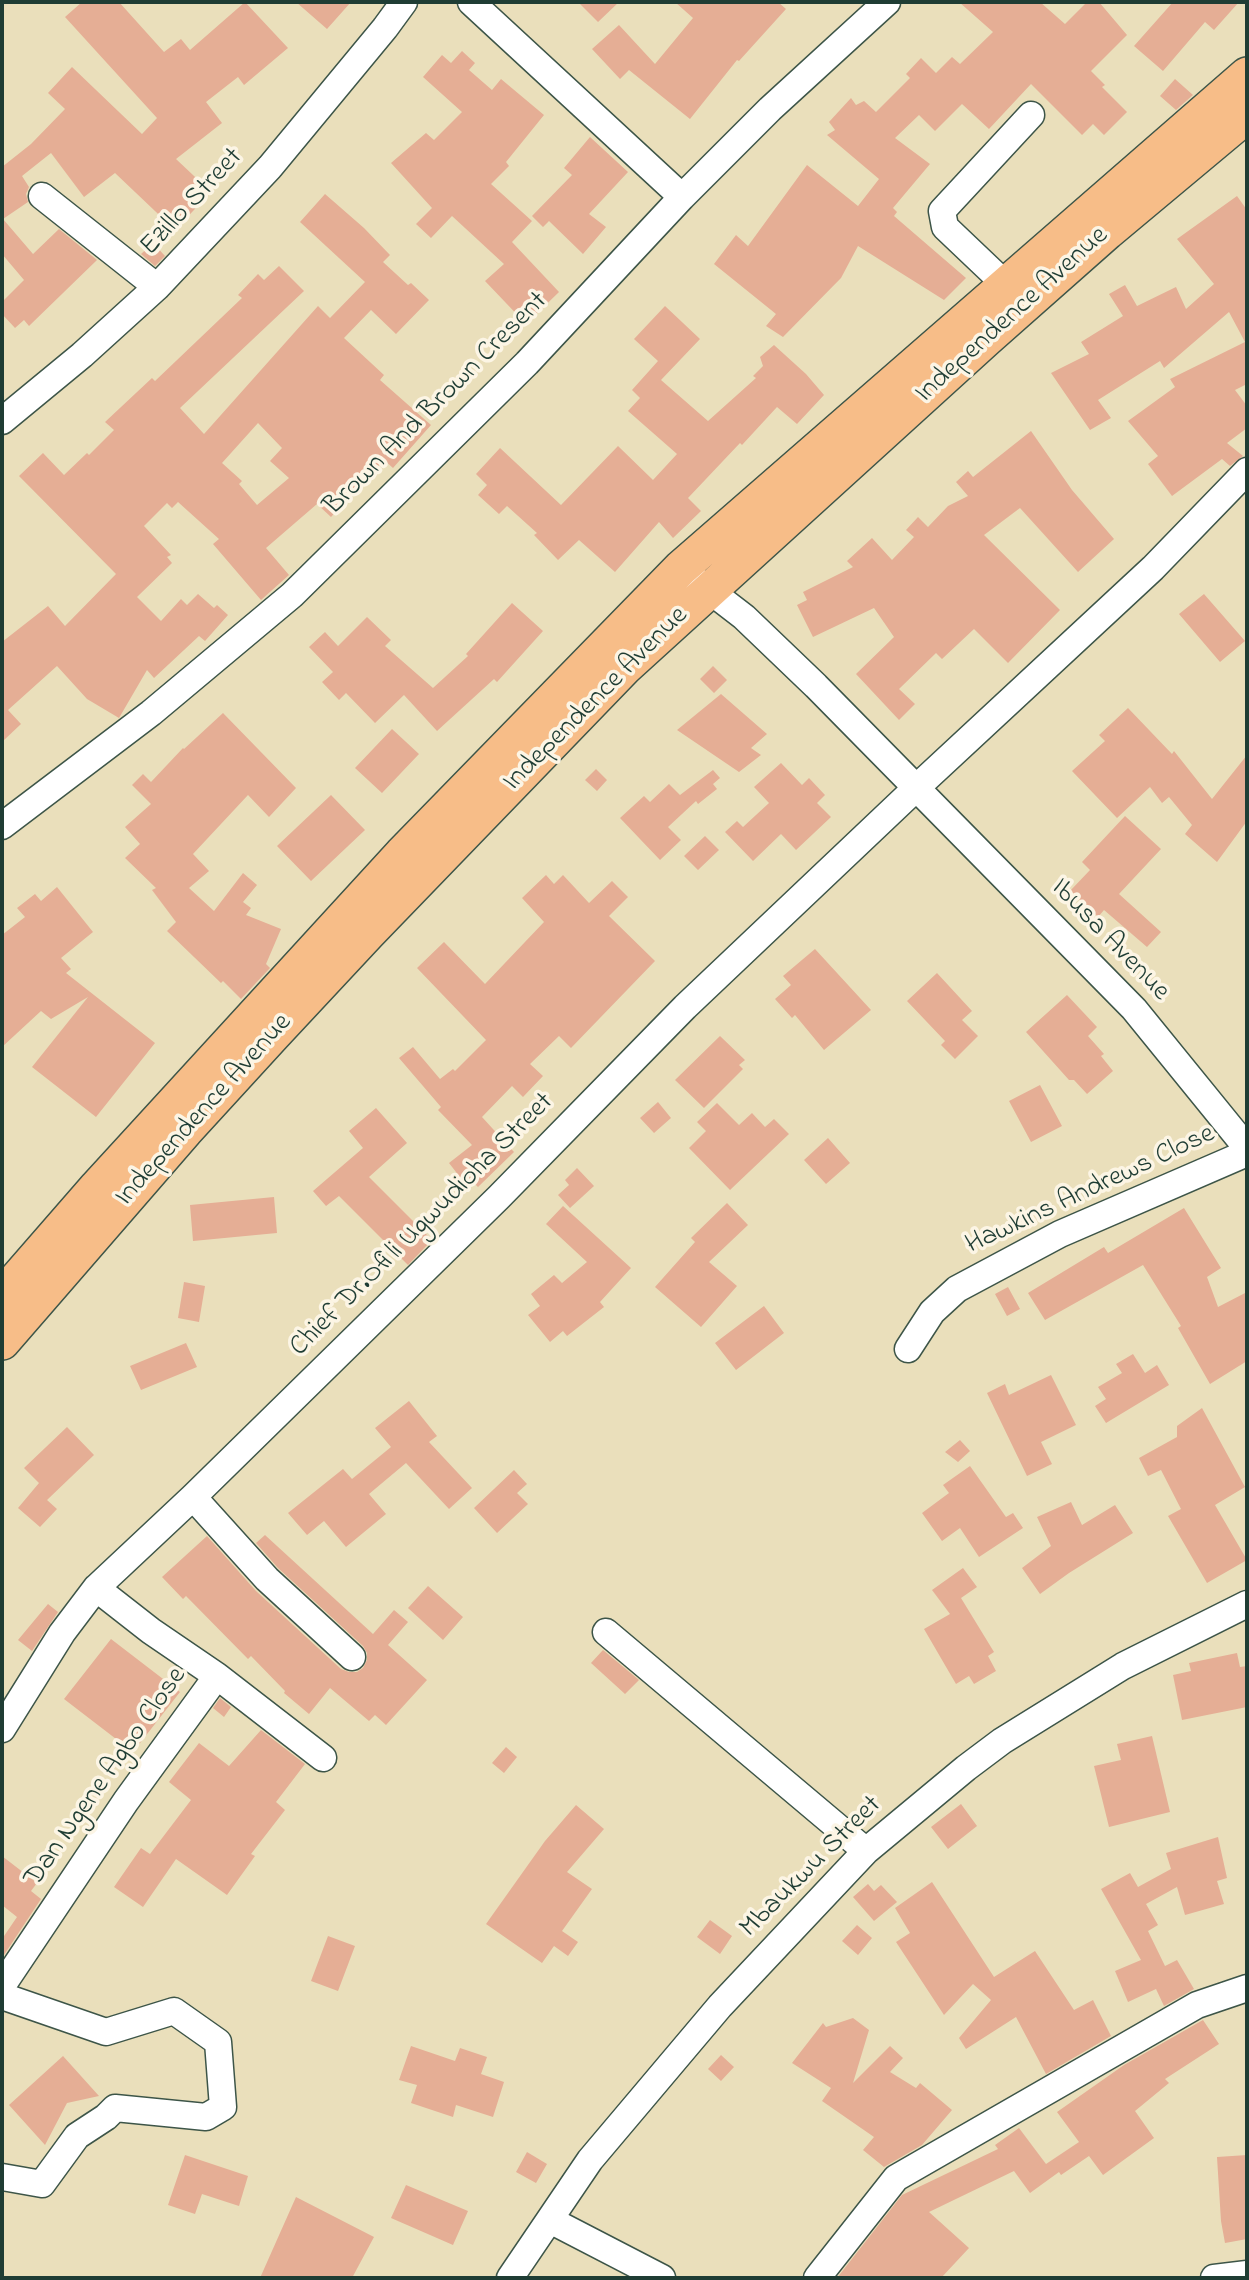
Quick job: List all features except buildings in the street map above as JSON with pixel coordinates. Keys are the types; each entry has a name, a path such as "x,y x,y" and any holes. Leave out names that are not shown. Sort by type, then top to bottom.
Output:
{"main road":[{"name":"Independence Avenue","path":"2,1342 185,1131 368,933 624,668 709,590 976,329 1006,285 1247,75"},
{"name":"Independence Avenue","path":"2,1296 106,1177 393,863 681,568 976,329 1107,232 1247,115"}],"street":[{"name":"Ezillo Street","path":"2,421 158,287 271,167 386,28 404,2"},
{"path":"471,2 682,197"},
{"name":"Brown And Brown Cresent","path":"2,826 151,713 292,596 527,363 682,197 770,109 887,2"},
{"path":"1006,285 945,227 942,211 1031,115"},
{"path":"41,196 158,287"},
{"path":"915,789 1153,568 1247,471"},
{"name":"Ibusa Avenue","path":"681,568 744,617 816,686 1134,1009 1247,1150"},
{"name":"Chief Dr.Ofili Ugwudioha Street","path":"2,1729 62,1633 96,1588 193,1497 499,1197 685,1007 915,789"},
{"name":"Hawkins Andrews Close","path":"908,1349 932,1312 957,1289 1060,1234 1247,1150"},
{"path":"193,1497 267,1579 352,1657"},
{"path":"96,1588 323,1758"},
{"name":"Mbaukwu Street","path":"510,2278 590,2160 720,2006 866,1851 1002,1741 1124,1666 1247,1604"},
{"path":"606,1632 866,1851"},
{"name":"Dan Ngene Agbo Close","path":"2,1986 125,1801 217,1676"},
{"path":"817,2278 896,2178 1197,2005 1247,1988"},
{"path":"2,1996 106,2032 174,2011 218,2042 223,2107 206,2117 115,2108 77,2136 42,2184 2,2176"},
{"path":"550,2220 662,2278"},
{"path":"1214,2278 1247,2274"}]}
